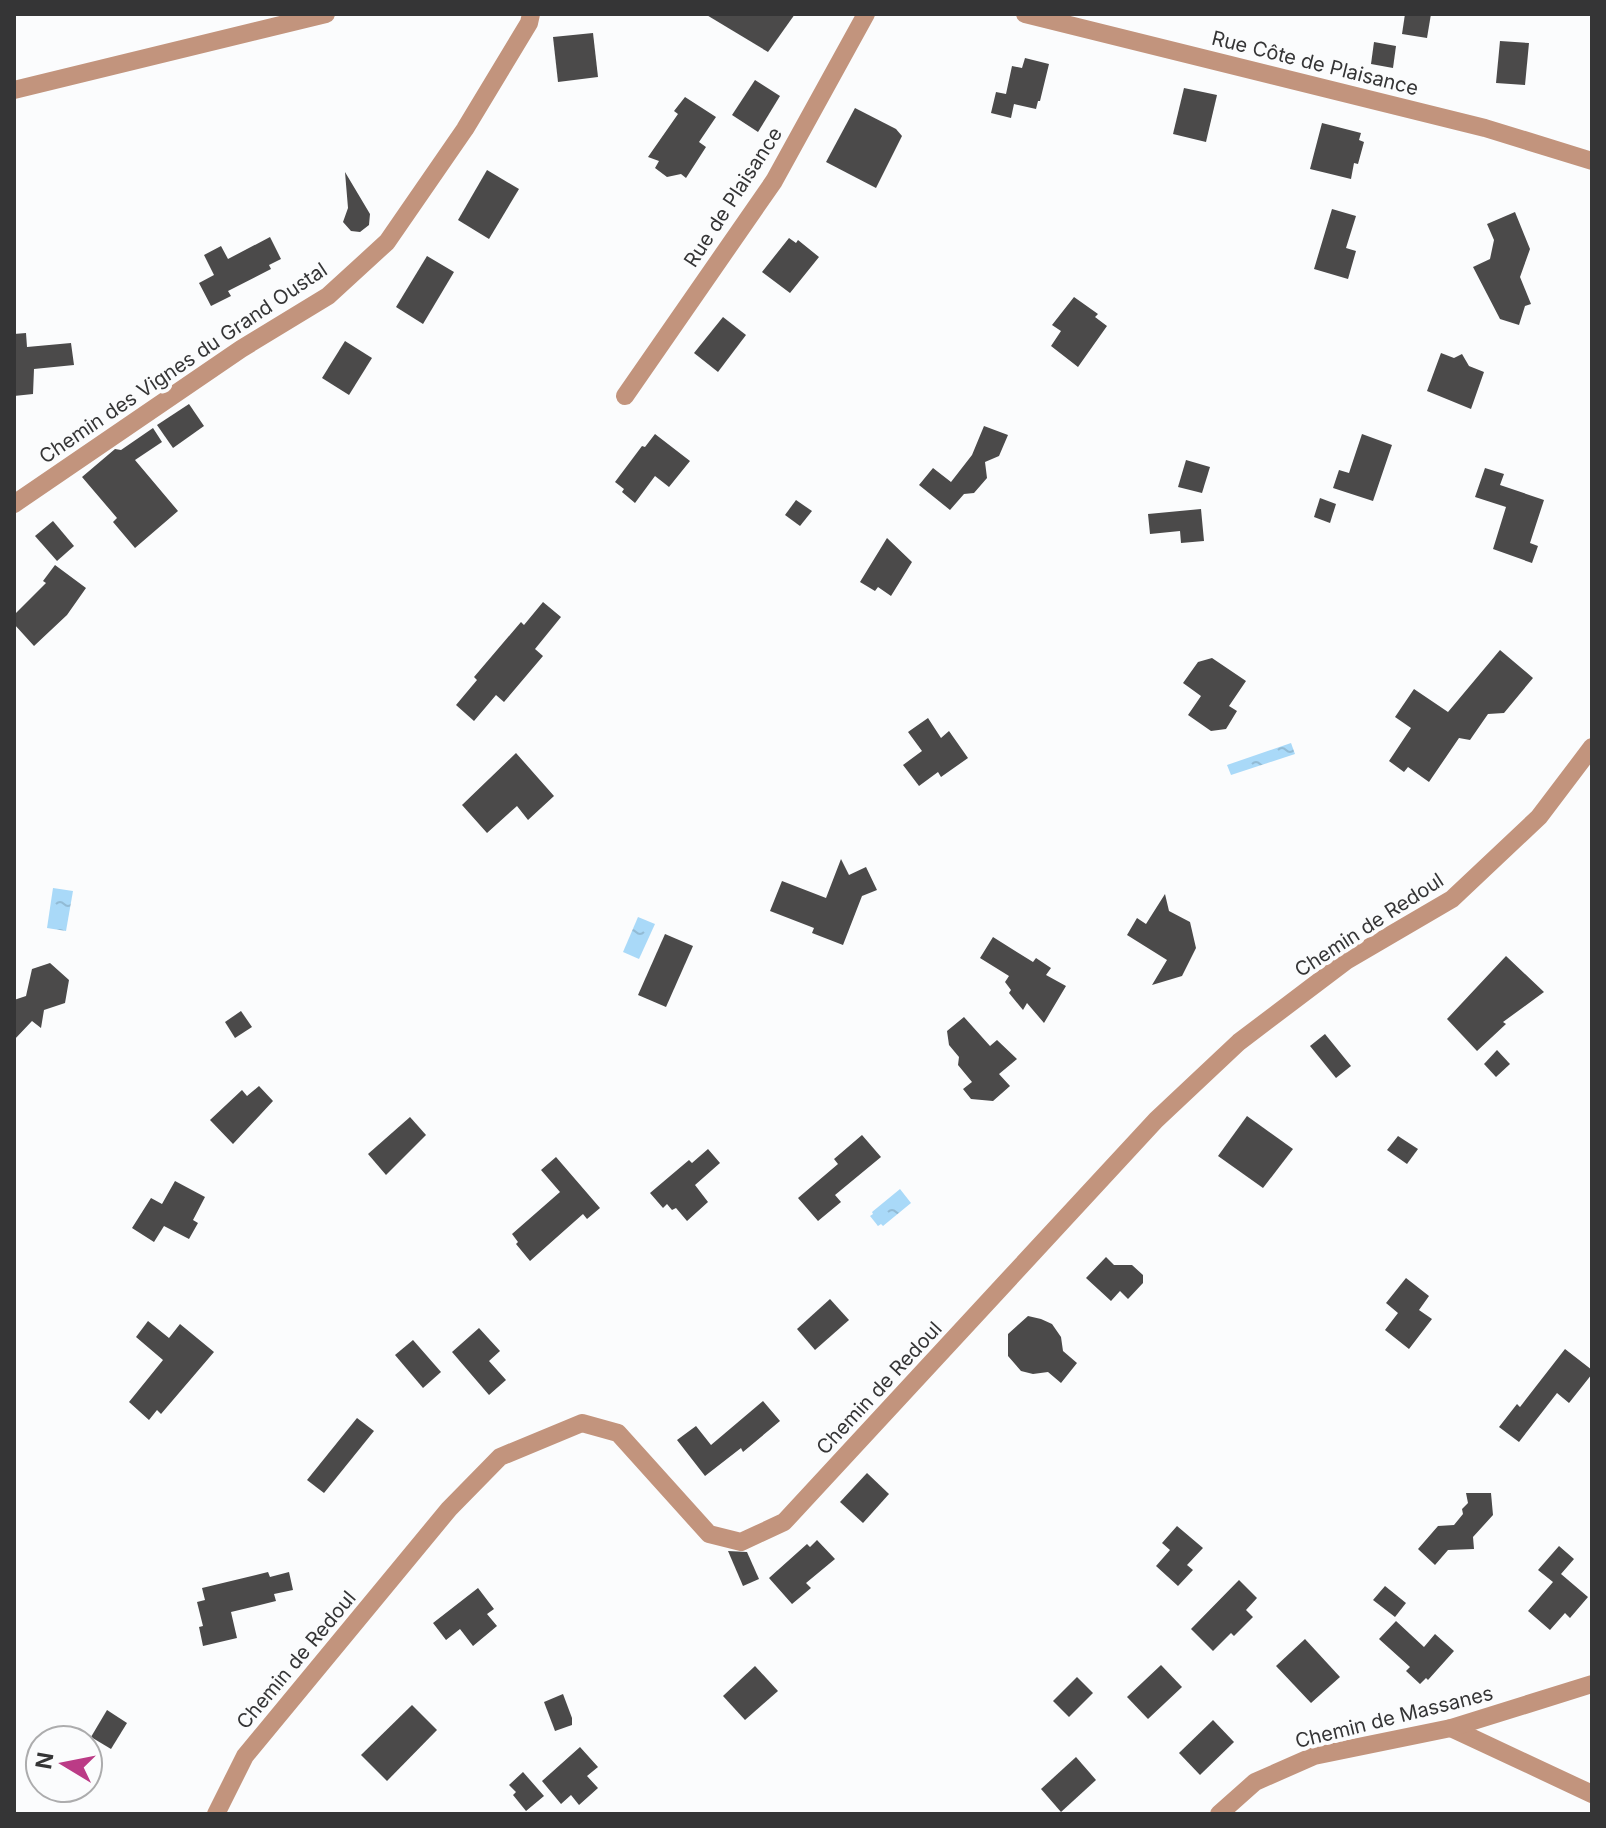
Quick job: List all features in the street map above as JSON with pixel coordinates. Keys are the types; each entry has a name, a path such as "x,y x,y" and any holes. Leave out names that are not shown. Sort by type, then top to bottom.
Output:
{"street":[{"path":"14,90 326,14"},
{"name":"Chemin des Vignes du Grand Oustal","path":"14,504 241,349 328,296 387,242 465,129 529,23 531,14"},
{"name":"Rue de Plaisance","path":"625,396 774,181 866,14"},
{"name":"Rue Côte de Plaisance","path":"1025,14 1485,128 1592,161"},
{"name":"Chemin de Redoul","path":"216,1814 245,1756 449,1509 500,1457 582,1423 618,1433 709,1534 741,1542 784,1522 1156,1120 1239,1042 1346,961 1452,899 1539,817 1592,747"},
{"name":"Chemin de Massanes","path":"1219,1814 1255,1782 1314,1756 1451,1728 1592,1684"},
{"path":"1451,1728 1592,1794"}],"water":[{"path":"1291,743 1295,754 1231,775 1227,765"},
{"path":"53,888 73,891 66,931 47,928"},
{"path":"638,917 655,924 639,959 623,952"},
{"path":"900,1189 911,1203 883,1226 878,1226 870,1216 872,1212"}],"building":[{"path":"705,14 795,14 768,52"},
{"path":"1405,14 1431,14 1427,38 1402,34"},
{"path":"593,33 598,77 558,82 553,37"},
{"path":"1500,41 1529,43 1525,85 1496,83"},
{"path":"1374,42 1396,46 1393,68 1371,64"},
{"path":"1025,58 1049,64 1036,109 1014,104 1011,118 991,113 996,92 1006,94 1012,66 1022,68"},
{"path":"755,80 780,96 758,132 732,115"},
{"path":"1184,88 1217,95 1206,142 1173,134"},
{"path":"685,97 716,117 699,142 706,147 686,178 681,174 667,177 655,168 659,161 648,157 678,114 674,111"},
{"path":"855,108 896,129 902,136 876,188 826,162"},
{"path":"1322,123 1361,133 1359,140 1364,142 1358,164 1354,163 1351,179 1310,169"},
{"path":"487,170 519,189 489,239 458,220"},
{"path":"345,172 370,214 369,225 360,232 351,231 343,222 348,208"},
{"path":"1332,209 1356,216 1346,248 1356,251 1348,279 1314,269"},
{"path":"1515,212 1530,249 1520,277 1531,304 1525,306 1519,325 1500,319 1473,267 1490,259 1494,240 1487,224"},
{"path":"270,237 281,259 269,265 271,269 228,291 231,296 211,306 199,283 214,275 204,255 221,246 228,259"},
{"path":"789,238 796,243 798,240 819,257 790,293 762,272"},
{"path":"427,256 454,272 423,324 396,307"},
{"path":"1074,297 1098,314 1095,317 1107,326 1078,367 1051,346 1061,331 1052,325"},
{"path":"723,317 746,335 718,372 694,353"},
{"path":"26,333 27,347 71,343 74,365 34,369 33,394 14,396 14,334"},
{"path":"345,341 372,358 349,395 322,378"},
{"path":"1441,353 1454,358 1462,354 1469,366 1484,372 1471,409 1427,391"},
{"path":"189,404 204,426 173,448 157,425"},
{"path":"984,426 1008,435 999,456 985,462 987,478 974,493 964,494 950,510 919,485 933,468 951,482 972,455"},
{"path":"153,428 162,442 135,460 178,511 135,548 113,522 117,518 82,477 115,449 121,450"},
{"path":"655,434 690,461 669,487 655,476 635,503 615,482"},
{"path":"1362,434 1392,445 1373,501 1333,488 1339,470 1349,473"},
{"path":"1186,460 1210,467 1202,493 1178,487"},
{"path":"1485,468 1504,474 1500,485 1544,500 1530,543 1538,546 1532,563 1493,549 1506,507 1475,497"},
{"path":"1320,498 1336,504 1330,523 1314,517"},
{"path":"796,500 812,511 800,526 785,515"},
{"path":"1201,509 1204,541 1181,543 1180,531 1150,534 1148,514"},
{"path":"53,521 74,546 57,561 35,536"},
{"path":"887,538 912,562 891,596 878,587 875,591 860,582"},
{"path":"55,565 86,588 67,615 34,646 14,624 14,615 46,583 43,581"},
{"path":"543,602 561,617 535,649 543,656 504,702 496,695 474,721 456,705 477,680 474,677 521,622 524,625"},
{"path":"1500,650 1533,678 1504,713 1488,714 1470,740 1459,738 1429,782 1408,767 1404,772 1389,761 1411,728 1395,717 1414,689 1448,712"},
{"path":"1212,658 1246,681 1229,706 1237,711 1226,729 1211,731 1188,715 1201,696 1183,683 1198,662"},
{"path":"928,718 941,738 949,731 968,758 941,777 938,772 919,786 903,765 922,751 908,732"},
{"path":"516,753 554,796 528,820 517,806 487,833 462,805"},
{"path":"841,859 849,875 866,867 877,890 862,896 843,945 812,933 814,928 770,911 782,881 826,898"},
{"path":"1165,894 1169,911 1190,922 1196,948 1182,976 1152,985 1167,960 1127,935 1137,918 1146,924"},
{"path":"665,934 693,946 666,1007 638,995"},
{"path":"993,937 1033,962 1036,958 1051,968 1046,975 1066,986 1044,1023 1027,1003 1023,1010 1009,993 1011,990 1005,982 1009,976 980,958"},
{"path":"1506,956 1544,992 1503,1022 1506,1024 1477,1051 1447,1019"},
{"path":"50,963 69,980 65,1003 44,1010 41,1028 32,1021 14,1040 14,1000 26,996 32,969"},
{"path":"241,1011 252,1027 235,1038 225,1022"},
{"path":"964,1017 990,1046 997,1040 1017,1059 999,1074 1010,1086 993,1101 971,1099 963,1089 972,1082 958,1065 959,1057 949,1045 947,1031"},
{"path":"1325,1034 1351,1066 1336,1078 1310,1046"},
{"path":"1497,1050 1510,1064 1496,1077 1484,1064"},
{"path":"259,1086 273,1101 233,1144 210,1120 242,1090 247,1096"},
{"path":"1247,1116 1293,1149 1263,1188 1218,1156"},
{"path":"410,1117 426,1135 386,1175 368,1154"},
{"path":"862,1135 881,1157 835,1195 841,1202 818,1221 798,1198 838,1164 834,1159"},
{"path":"1398,1136 1418,1149 1407,1164 1387,1150"},
{"path":"708,1149 720,1163 695,1185 708,1202 687,1221 676,1208 672,1210 667,1204 663,1208 650,1193 689,1160 692,1163"},
{"path":"556,1157 600,1208 587,1219 583,1214 530,1261 512,1234 560,1192 541,1170"},
{"path":"175,1181 205,1197 193,1220 198,1223 189,1239 164,1226 154,1242 132,1228 151,1198 162,1204"},
{"path":"1106,1257 1114,1265 1132,1265 1143,1275 1143,1283 1128,1299 1120,1291 1111,1301 1086,1278"},
{"path":"1406,1278 1429,1296 1419,1310 1432,1319 1409,1349 1385,1330 1398,1313 1386,1303"},
{"path":"830,1299 849,1320 815,1350 797,1329"},
{"path":"1028,1316 1052,1324 1061,1337 1063,1351 1077,1363 1061,1383 1048,1372 1033,1374 1021,1371 1008,1356 1008,1334"},
{"path":"148,1321 169,1338 180,1324 214,1352 161,1414 157,1410 149,1420 129,1402 163,1360 136,1337"},
{"path":"479,1328 500,1351 489,1361 506,1380 489,1395 452,1352"},
{"path":"413,1340 441,1372 423,1388 395,1355"},
{"path":"1565,1349 1592,1370 1592,1374 1569,1403 1557,1393 1519,1442 1499,1427 1517,1404 1520,1407"},
{"path":"763,1401 780,1421 743,1452 741,1448 705,1476 677,1440 696,1426 711,1445"},
{"path":"357,1418 374,1431 324,1493 307,1480"},
{"path":"867,1473 889,1494 863,1523 840,1502"},
{"path":"1466,1493 1491,1493 1493,1515 1473,1537 1474,1549 1448,1550 1435,1565 1418,1549 1438,1526 1454,1525 1468,1503"},
{"path":"1177,1526 1203,1548 1187,1565 1193,1570 1178,1586 1156,1566 1170,1550 1162,1543"},
{"path":"817,1540 835,1559 806,1583 811,1588 792,1604 769,1578 807,1544 810,1547"},
{"path":"1559,1546 1574,1559 1561,1574 1588,1597 1570,1618 1565,1613 1550,1630 1528,1611 1553,1582 1538,1570"},
{"path":"728,1551 747,1552 759,1579 743,1586"},
{"path":"268,1572 270,1577 289,1572 293,1590 274,1594 276,1601 231,1612 237,1638 203,1646 199,1627 203,1626 197,1602 205,1600 202,1588"},
{"path":"1239,1580 1257,1598 1246,1610 1253,1617 1213,1651 1191,1629"},
{"path":"1385,1586 1406,1603 1395,1617 1373,1600"},
{"path":"478,1588 494,1609 487,1614 497,1626 473,1646 460,1629 446,1640 433,1623"},
{"path":"1396,1621 1424,1647 1435,1634 1454,1651 1428,1680 1426,1678 1420,1684 1406,1671 1410,1667 1379,1639"},
{"path":"1305,1639 1340,1677 1311,1703 1276,1666"},
{"path":"1161,1665 1182,1687 1148,1719 1127,1697"},
{"path":"755,1666 778,1691 745,1720 723,1696"},
{"path":"1077,1677 1093,1693 1069,1717 1053,1701"},
{"path":"563,1694 572,1725 555,1731 544,1702"},
{"path":"412,1705 437,1730 387,1781 361,1755"},
{"path":"107,1710 127,1723 111,1749 104,1745 104,1724 99,1724"},
{"path":"1213,1720 1234,1742 1200,1775 1179,1753"},
{"path":"580,1747 598,1767 587,1776 598,1788 579,1805 571,1795 561,1804 542,1781"},
{"path":"1076,1757 1096,1780 1061,1812 1041,1789"},
{"path":"523,1772 544,1796 526,1811 509,1785"}]}
